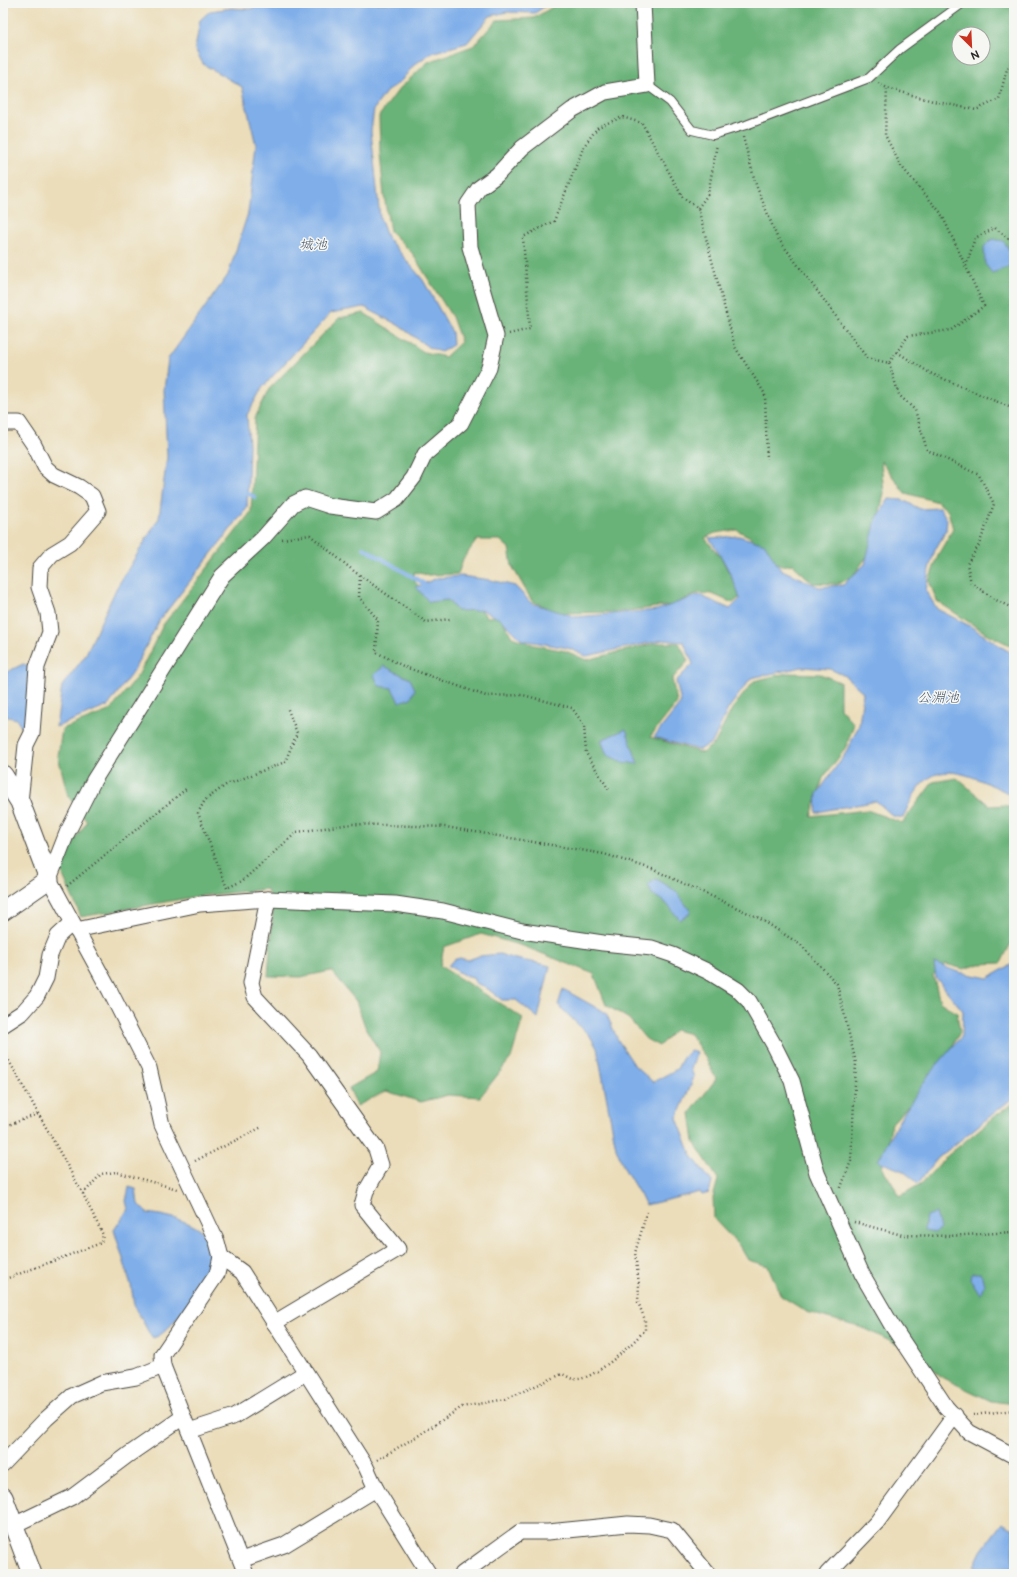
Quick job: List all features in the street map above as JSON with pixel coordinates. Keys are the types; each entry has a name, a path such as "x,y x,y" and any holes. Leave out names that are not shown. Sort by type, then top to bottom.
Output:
{"street":[{"path":"53,887 67,833 94,780 222,576 263,538 293,504 305,498 330,506 376,512 398,499 414,477 425,454 461,423 489,368 496,336 470,247 468,204 479,188 497,175 522,148 572,110 605,92 647,85 643,3"},
{"path":"3,423 19,423 34,445 44,467 54,475 80,487 92,496 98,511 70,544 52,554 40,568 39,587 48,613 50,632 37,667 32,734 26,745 20,802"},
{"path":"3,775 20,802 53,887 110,991 149,1068 162,1124 217,1242 221,1257 217,1274 162,1355 163,1366 244,1567 284,1545 376,1489"},
{"path":"3,910 53,887"},
{"path":"3,1025 23,1012 37,996 46,978 50,955 58,936 74,926 200,904 230,895 268,899 395,904 443,911 522,931 603,943 652,948 673,955 709,972 738,990 749,1001 792,1081 817,1173 862,1274 891,1324 946,1407 955,1415 969,1432 1014,1456"},
{"path":"268,899 251,983 255,997 309,1055 376,1148 381,1165 366,1191 362,1205 398,1249 274,1323"},
{"path":"221,1257 242,1272 366,1467 376,1489 429,1574"},
{"path":"3,1464 46,1418 72,1396 101,1383 136,1377 163,1366"},
{"path":"14,1525 72,1498 128,1455 186,1424 235,1416 305,1373"},
{"path":"827,1574 877,1522 955,1415"},
{"path":"3,1497 32,1574"},
{"path":"462,1574 520,1532 548,1532 628,1524 649,1525 672,1530 708,1574"}],"lane":[{"path":"647,85 670,102 692,130 713,135 869,78 900,49 963,3"}],"path":[{"path":"869,78 888,88 933,101 976,110 999,99 1007,69 1014,61"},
{"path":"888,88 885,135 901,166 941,213 984,306 951,330 908,336 889,363"},
{"path":"496,336 530,329 523,237 554,222 584,146 598,127 622,117 642,123 683,198 698,208 735,347 765,394 767,459"},
{"path":"740,126 756,185 777,237 867,358 889,363"},
{"path":"698,208 708,194 719,133"},
{"path":"966,266 975,238 995,228 1014,242"},
{"path":"897,352 930,373 1014,409"},
{"path":"889,363 899,395 915,410 927,450 979,475 994,504 979,545 967,564 971,583 996,600 1014,608"},
{"path":"263,538 283,539 310,535 360,576 426,622 450,619"},
{"path":"360,576 359,596 378,620 376,652 405,667 486,696 523,695 572,708 584,726 586,753 609,790"},
{"path":"230,895 198,813 205,800 226,785 285,762 296,733 287,707"},
{"path":"53,887 186,789"},
{"path":"230,895 242,880 297,832 351,824 446,827 604,854 652,869 759,918 801,945 837,984 856,1063 851,1161 835,1213 902,1235 950,1236 1014,1232"},
{"path":"3,1050 83,1194 103,1235 101,1244 3,1280"},
{"path":"3,1126 38,1114"},
{"path":"182,1168 262,1127"},
{"path":"83,1194 101,1174 116,1172 175,1189 192,1190"},
{"path":"366,1467 421,1434 462,1406 506,1399 562,1374 574,1379 587,1377 600,1369 637,1338 645,1330 645,1320 638,1302 639,1284 636,1253 647,1212"},
{"path":"955,1415 981,1416 1014,1410"}],"green space":[{"path":"559,3 1014,3 1014,647 987,634 937,601 929,581 939,553 953,529 948,511 938,502 905,493 881,461 884,493 877,525 868,555 852,577 837,584 813,583 792,564 781,566 764,556 752,538 737,530 715,533 705,538 722,559 741,596 733,603 712,594 699,593 672,605 619,612 559,613 532,601 512,566 509,548 500,540 477,540 463,559 458,574 428,575 414,572 415,582 427,594 476,604 487,617 500,616 512,637 534,645 566,651 586,660 656,643 679,643 688,661 672,679 677,703 650,737 702,753 715,743 732,709 754,681 787,673 820,674 840,682 840,708 854,724 845,749 823,778 811,816 867,810 902,823 933,782 957,778 990,806 1004,805 1014,809 1014,933 1011,943 1001,963 980,964 964,969 945,964 933,975 940,1002 957,1013 960,1032 936,1077 892,1123 882,1167 900,1196 922,1183 946,1157 998,1114 1014,1103 1014,1404 991,1401 943,1378 913,1353 866,1329 807,1312 781,1296 768,1266 748,1260 741,1248 714,1219 713,1198 718,1179 694,1142 690,1113 716,1079 705,1057 690,1034 675,1030 659,1046 646,1039 629,1019 606,1005 594,974 523,946 481,934 444,947 440,966 523,1018 511,1058 480,1097 448,1095 421,1102 386,1091 357,1106 349,1088 377,1072 380,1052 366,1029 356,1001 331,971 301,977 268,976 273,910 267,889 199,896 81,917 58,864 87,822 68,796 58,756 62,729 111,710 139,674 163,625 251,512 255,418 269,389 339,318 364,313 424,352 445,357 461,342 452,317 412,253 390,231 384,196 380,154 379,116 399,89 428,62 473,46 497,20 534,18"}],"water":[{"name":"城池","path":"275,3 550,3 535,13 507,12 490,16 467,43 431,53 414,65 400,82 386,92 374,109 371,131 380,218 387,237 423,280 452,332 453,345 441,352 428,347 398,325 364,307 331,313 262,388 247,415 249,445 247,508 159,621 134,670 108,706 56,727 62,686 85,656 116,589 159,518 167,457 164,390 168,359 228,275 248,213 256,145 242,87 203,64 195,49 200,20 210,11 231,8 249,9"},
{"path":"992,239 1003,241 1014,256 1014,265 992,273 985,264 984,247"},
{"name":"公淵池","path":"889,499 903,500 920,509 940,508 947,519 946,531 935,550 929,569 926,591 937,609 970,626 1014,655 1014,798 999,788 966,775 953,772 932,776 924,783 916,792 903,818 893,816 876,801 816,813 817,794 847,751 859,725 863,692 845,676 830,669 802,667 751,678 728,709 712,743 698,750 654,737 681,703 676,681 693,664 684,642 663,640 586,656 568,648 522,640 502,620 482,610 457,611 448,600 429,602 416,587 437,578 461,576 491,580 515,586 531,603 576,617 657,610 699,595 730,609 740,599 727,567 709,538 739,536 765,544 780,569 819,587 843,585 865,564 876,520"},
{"path":"23,664 33,667 27,732 23,731 17,719 3,716 3,674"},
{"path":"384,666 410,679 415,689 411,698 399,702 392,688 379,686 374,675"},
{"path":"626,729 638,764 623,762 607,755 601,740"},
{"path":"656,879 676,891 691,912 680,920 666,903 652,894 648,885"},
{"path":"500,954 550,966 538,1018 516,1000 502,1000 484,986 476,984 473,978 448,966 453,960 460,958 468,960 479,956"},
{"path":"934,963 958,972 988,978 1014,963 1014,1097 938,1158 918,1183 903,1171 878,1161 898,1122 930,1073 962,1036 963,1011 936,978"},
{"path":"563,989 606,1013 618,1040 635,1066 653,1082 677,1069 682,1059 690,1050 697,1052 691,1069 694,1077 677,1118 692,1156 712,1182 709,1193 702,1195 700,1192 646,1205 624,1168 616,1148 597,1048 590,1036 558,1005"},
{"path":"129,1187 136,1189 138,1204 147,1213 174,1218 199,1229 209,1237 214,1248 215,1261 209,1280 167,1330 153,1338 134,1305 131,1285 114,1230 128,1209 126,1201"},
{"path":"936,1213 940,1229 936,1233 924,1231 926,1216"},
{"path":"972,1273 981,1273 984,1285 980,1294 971,1280"},
{"path":"1002,1523 1014,1529 1014,1574 979,1574 974,1566 981,1551"}],"waterway":[{"path":"244,492 255,497"},
{"path":"364,548 428,586"}]}
